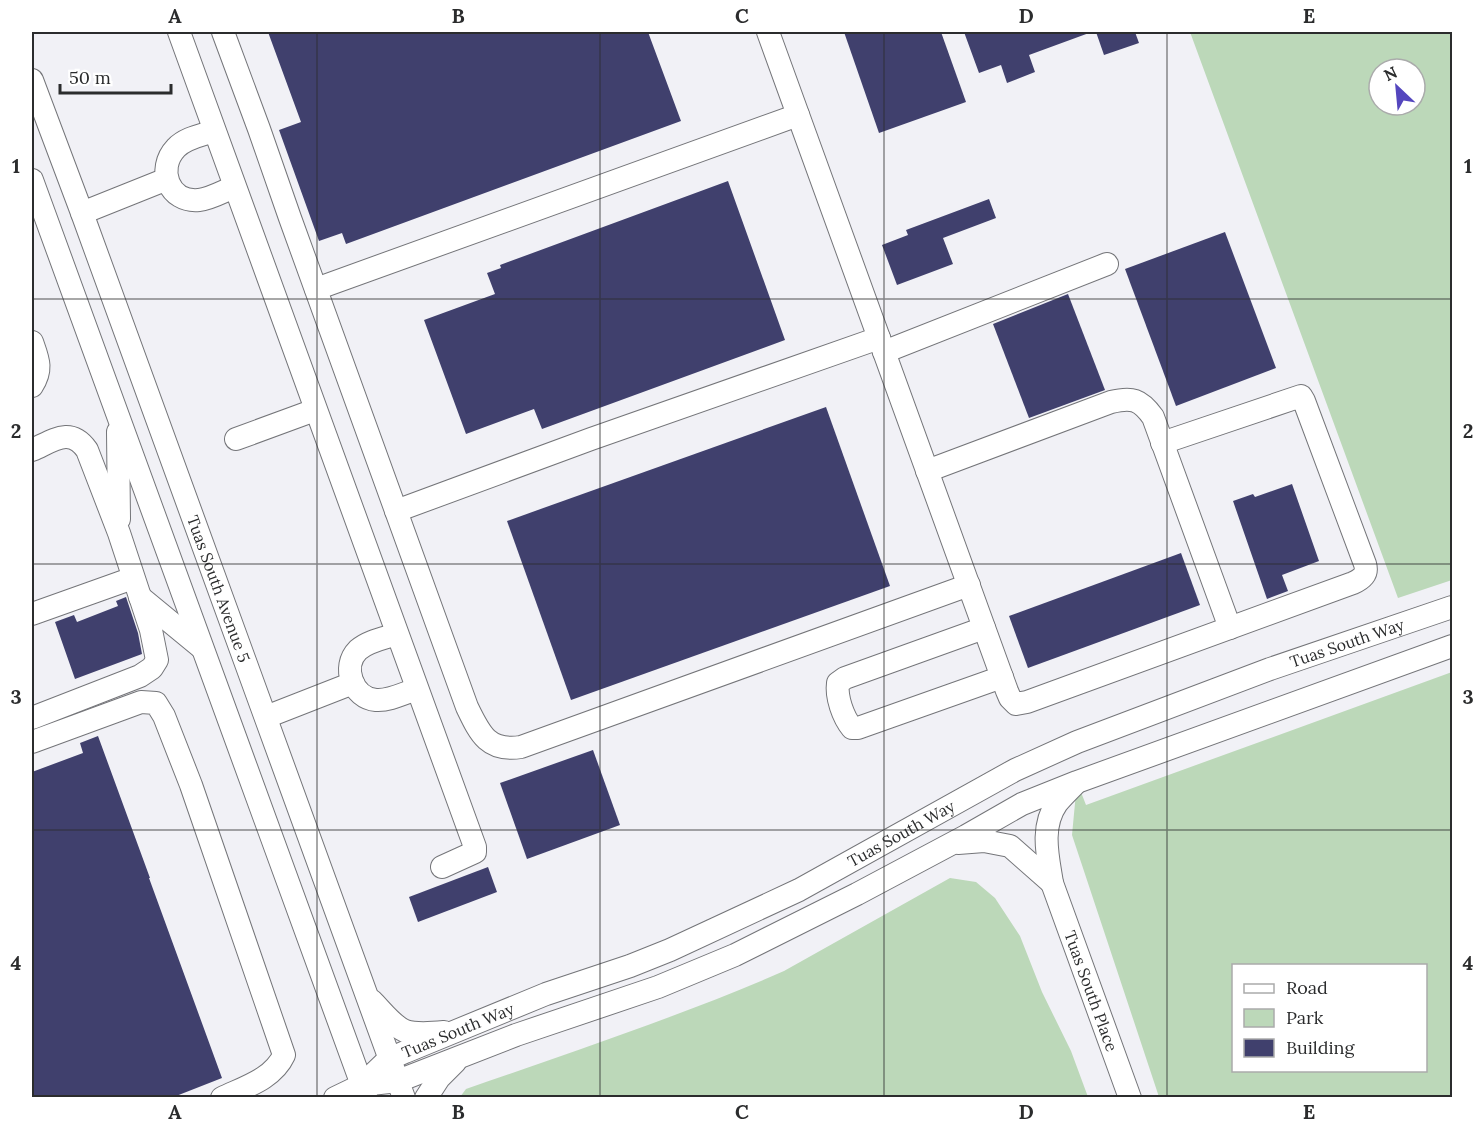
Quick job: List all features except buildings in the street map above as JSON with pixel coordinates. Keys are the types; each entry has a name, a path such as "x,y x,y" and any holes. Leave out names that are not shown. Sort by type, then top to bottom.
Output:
{"street":[{"path":"179,32 475,847 475,852 442,867"},
{"path":"223,32 472,717 477,728 495,746 508,749 521,747 969,585"},
{"path":"768,32 1002,677 1010,698 1016,704 1353,583 1364,576 1365,564 1301,396 1162,444"},
{"name":"Tuas South Avenue 5","path":"32,80 401,1089"},
{"path":"316,289 798,115"},
{"path":"214,131 182,142 176,147 168,158 165,168 167,179 172,188 190,200 200,200 234,187"},
{"path":"82,213 167,179"},
{"path":"32,180 364,1091"},
{"path":"396,511 591,439 882,345 1107,264"},
{"path":"32,342 38,360 39,373 32,386"},
{"path":"927,471 1111,402 1131,399 1142,403 1153,417 1230,628"},
{"path":"236,439 315,410"},
{"path":"118,417 119,533"},
{"path":"32,450 63,437 81,442 87,450 119,533 151,630 157,660 152,668 140,676 32,718"},
{"path":"136,587 203,650"},
{"path":"32,615 136,587"},
{"name":"Tuas South Way","path":"364,1091 389,1059 546,994 670,950 778,900 1015,770 1077,742 1270,669 1452,607"},
{"path":"984,627 845,678 838,683 837,689 842,708 852,728 858,728 1002,677"},
{"path":"397,634 366,644 358,650 350,666 353,683 364,696 379,700 417,689"},
{"name":"Tuas South Way","path":"335,1098 364,1091 401,1089 458,1058 516,1035 658,987 735,955 847,899 1022,804 1452,646"},
{"path":"266,717 353,683"},
{"path":"32,742 141,702 156,703 164,716 191,785 284,1055 280,1064 266,1077 222,1098"},
{"name":"Tuas South Place","path":"1077,782 1056,805 1047,827 1046,851 1052,883 1130,1098"},
{"name":"Tuas South Place","path":"953,843 984,841 1010,846 1052,883"},
{"path":"367,996 404,1031 454,1032"},
{"path":"426,1098 458,1058"}],"green space":[{"path":"1190,32 1452,32 1452,580 1398,598"},
{"path":"1452,672 1452,1097 1159,1097 1072,835 1077,782 1086,805"},
{"path":"950,878 976,882 995,898 1020,936 1042,992 1071,1051 1088,1097 460,1097 466,1089 665,1019 784,971"}]}
